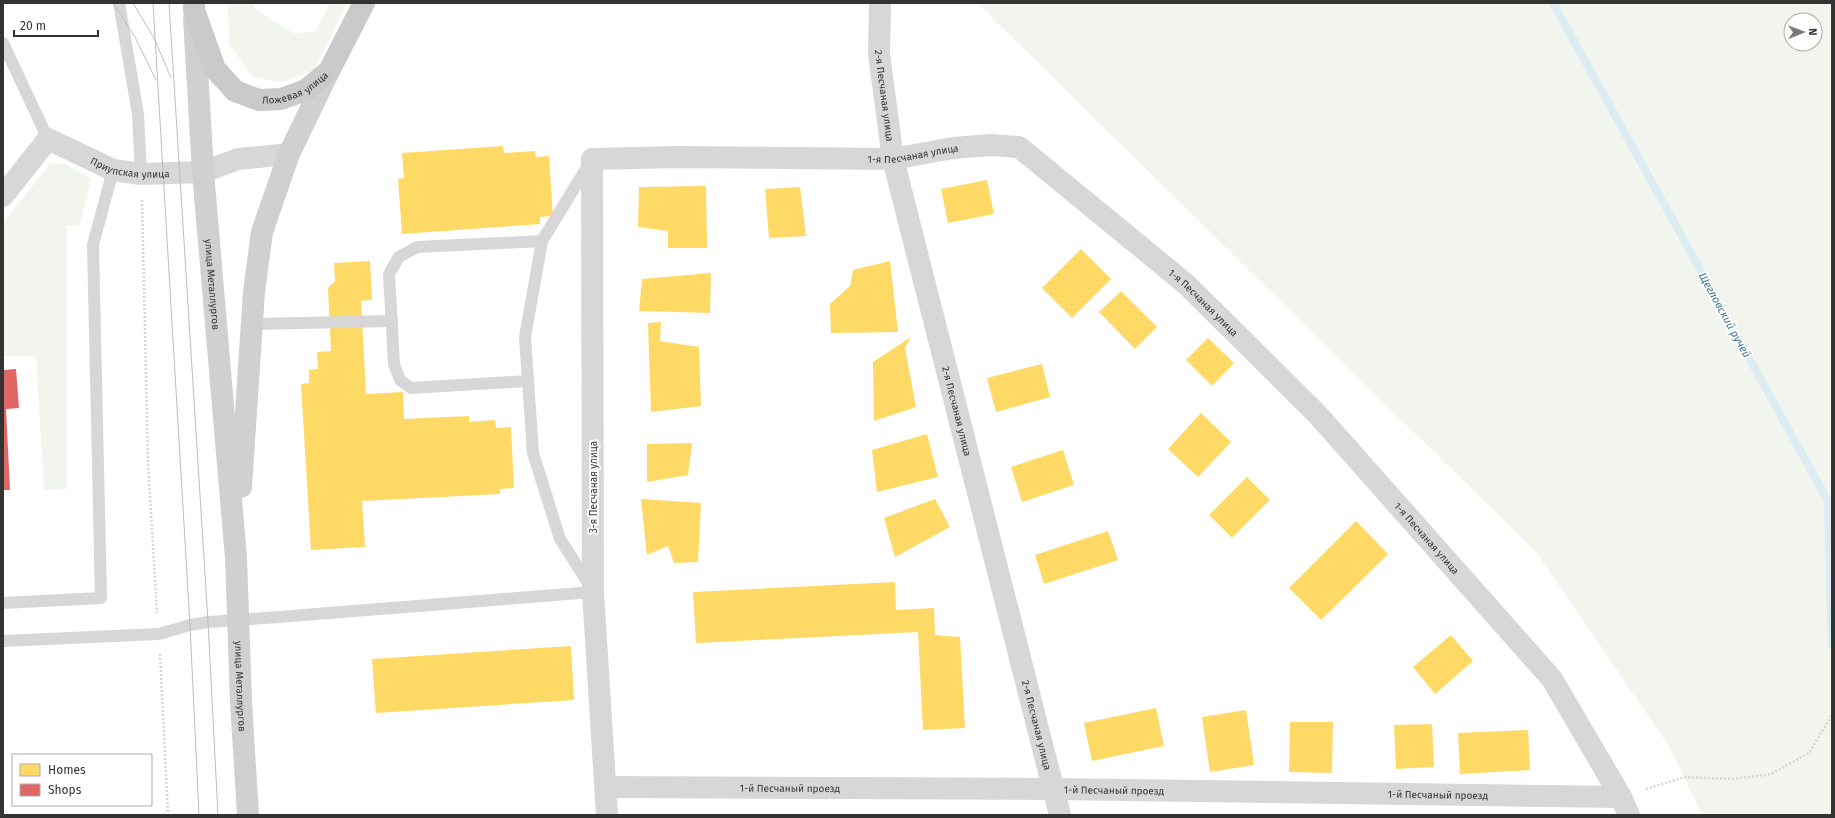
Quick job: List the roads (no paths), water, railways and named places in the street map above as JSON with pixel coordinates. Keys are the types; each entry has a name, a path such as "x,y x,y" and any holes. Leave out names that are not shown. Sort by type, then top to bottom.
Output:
{"main road":[{"name":"Ложевая улица","path":"194,7 215,69 235,91 259,100 281,99 306,90 328,71 364,3"},
{"name":"улица Металлургов","path":"194,7 203,172 236,558 241,702 248,815"},
{"name":"улица Металлургов","path":"236,558 254,292 262,232 289,154 328,71"}],"street":[{"name":"2-я Песчаная улица","path":"880,3 880,54 893,159 1052,789 1060,815"},
{"name":"Приупская улица","path":"48,139 112,170 141,174 203,172 238,159 289,154"},
{"path":"3,196 48,139"},
{"name":"1-я Песчаная улица","path":"592,159 678,157 893,159 953,148 991,144 1019,147 1186,284 1318,415 1552,679 1625,806"},
{"name":"3-я Песчаная улица","path":"592,159 593,591 607,815"},
{"name":"1-й Песчаный проезд","path":"606,786 1052,789 1625,806"}],"lane":[{"path":"119,3 138,114 141,174"},
{"path":"3,43 48,139"},
{"path":"3,641 159,634 190,625 238,619 287,617 593,591 560,539 533,453 525,337 542,241 592,159"},
{"path":"3,603 101,598 93,245 112,170"},
{"path":"528,381 411,388 400,380 394,364 389,274 399,257 417,247 542,241"},
{"path":"252,324 392,321"}],"waterway":[{"name":"Щегловский ручей","path":"1553,3 1828,501 1832,644"}],"tram line":[{"path":"113,3 135,37 156,80"},
{"path":"133,3 155,40 171,78"},
{"path":"153,3 190,625 199,815"},
{"path":"169,3 208,622 218,815"}]}
